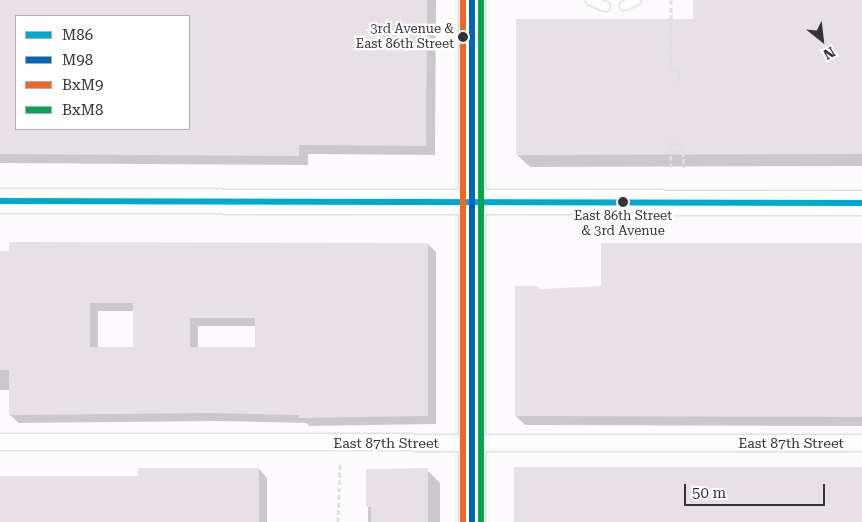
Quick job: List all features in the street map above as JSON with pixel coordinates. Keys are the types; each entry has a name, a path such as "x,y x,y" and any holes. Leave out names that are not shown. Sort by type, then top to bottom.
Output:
{"main road":[{"path":"472,0 472,522"},
{"path":"0,201 862,203"}],"street":[{"name":"East 87th Street","path":"0,442 862,443"}],"lane":[{"path":"590,0 605,6"},
{"path":"624,6 636,0"}],"path":[{"path":"670,0 671,70 679,70 679,84"},
{"path":"670,167 673,141 675,152 680,152 680,144 683,144 684,167"},
{"path":"338,522 340,465"}],"building":[{"path":"0,0 427,0 426,146 299,145 299,156 0,154"},
{"path":"693,0 862,0 862,154 516,155 516,19 693,19"},
{"path":"9,242 428,243 428,416 299,418 299,415 210,413 9,415 9,370 0,370 0,251 9,251","holes":["90,303 133,303 133,347 90,347","190,318 255,318 255,347 190,347"]},
{"path":"601,243 862,243 862,417 515,416 515,286 537,286 540,289 601,286"},
{"path":"514,467 862,467 862,522 514,522"},
{"path":"138,468 259,468 259,522 0,522 0,476 138,476"},
{"path":"428,468 428,522 371,522 371,507 366,507 366,469"}],"transit line":[{"name":"BxM9","path":"463,0 463,522"},
{"name":"M98","path":"472,0 472,522"},
{"name":"BxM8","path":"481,0 481,522"},
{"name":"M86","path":"0,201 862,203"}],"place":[{"name":"3rd Avenue & East 86th Street","path":"463,37"},
{"name":"East 86th Street & 3rd Avenue","path":"623,202"}]}
